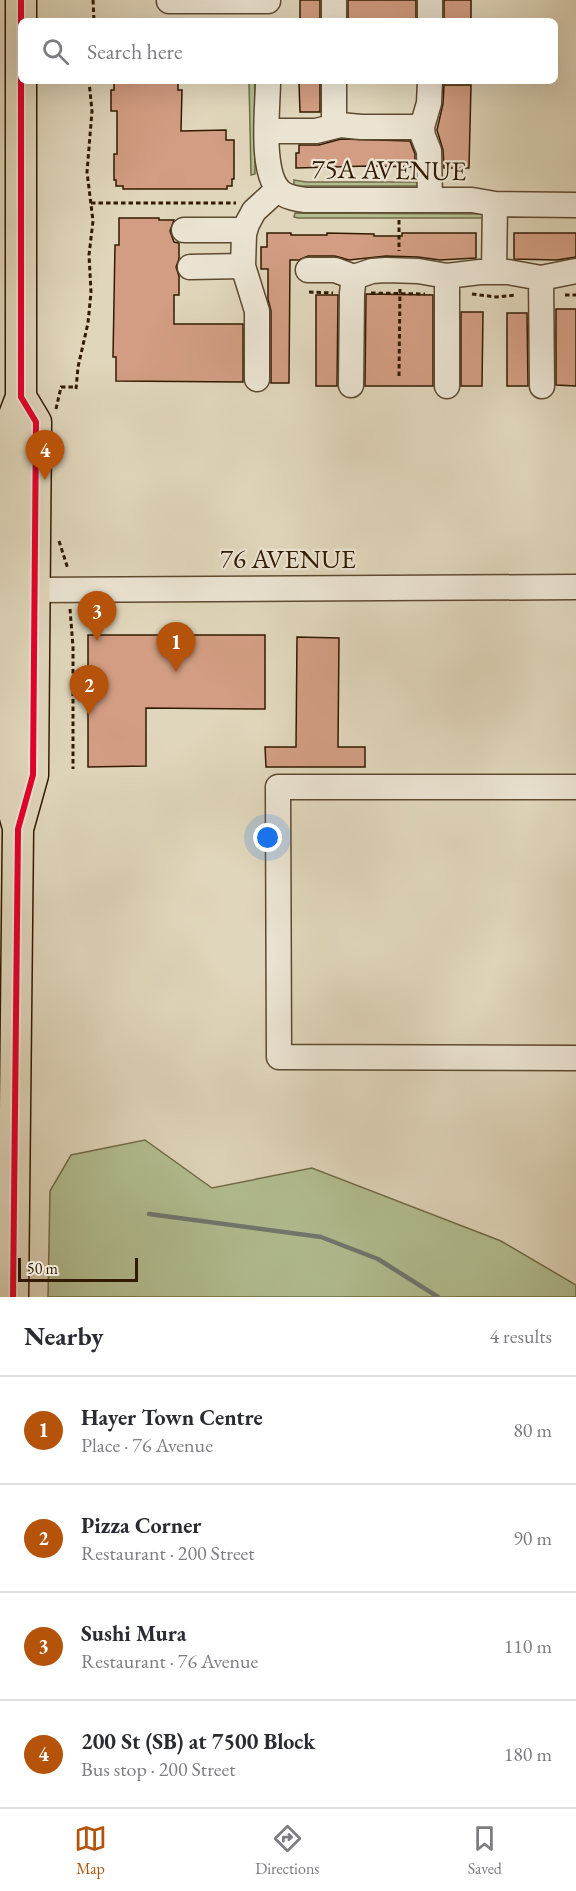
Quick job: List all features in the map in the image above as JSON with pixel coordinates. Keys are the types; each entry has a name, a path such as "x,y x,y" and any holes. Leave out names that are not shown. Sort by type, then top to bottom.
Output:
{"main road":[{"path":"21,0 21,18"},
{"path":"13,1297 18,829 33,775 14,589 36,422 21,397 21,84"}],"street":[{"path":"169,1 268,0 268,18"},
{"path":"430,0 430,18"},
{"path":"334,1 334,18"},
{"name":"75A AVENUE","path":"268,84 268,167 273,182 289,197 305,200 472,200 495,204 576,205"},
{"path":"334,84 334,126"},
{"path":"430,84 429,103 422,127 429,151 430,200"},
{"path":"267,130 316,131 348,125 422,127"},
{"path":"257,379 257,311 243,266 246,230 254,211 278,189"},
{"path":"495,204 495,272"},
{"path":"184,230 246,230"},
{"path":"190,267 243,266"},
{"path":"308,281 335,270 356,288"},
{"path":"351,385 351,293 372,272 418,271 447,276 495,272 541,278 576,271"},
{"path":"447,276 447,386"},
{"path":"541,278 542,386"},
{"name":"76 AVENUE","path":"14,589 576,588"},
{"path":"576,787 278,787 279,1057 576,1058"}],"path":[{"path":"93,0 94,18"},
{"path":"61,387 76,388 89,311 91,281 89,255 93,221 87,179 92,111 89,84"},
{"path":"91,203 243,202"},
{"path":"399,220 399,252"},
{"path":"308,281 400,293 429,294"},
{"path":"399,376 400,293"},
{"path":"465,294 496,297 519,294"},
{"path":"70,607 73,647 73,769"}],"green space":[{"path":"249,84 255,84 255,174 251,175"},
{"path":"294,180 306,182 422,182 419,186 302,186 294,185"},
{"path":"295,213 484,214 487,218 298,218 294,217"},
{"path":"145,1140 212,1188 312,1168 501,1241 576,1285 576,1297 48,1297 50,1191 71,1155"}],"building":[{"path":"300,0 320,0 320,18 300,18"},
{"path":"348,0 416,0 416,18 348,18"},
{"path":"444,0 471,0 471,18 444,18"},
{"path":"114,84 178,84 178,90 182,90 181,131 226,130 226,140 234,140 232,186 227,186 227,189 123,189 123,186 116,186 114,154 117,154 117,111 111,111 111,90 114,90"},
{"path":"299,84 320,84 320,112 300,112"},
{"path":"444,85 471,85 469,168 444,168 443,150 437,130 443,104"},
{"path":"341,139 410,141 415,154 415,167 296,168 296,153 299,153 299,145 319,145"},
{"path":"119,218 174,220 170,231 174,242 179,243 179,259 176,267 179,276 179,295 174,295 174,324 243,324 243,382 116,381 116,357 113,357 115,245 119,245"},
{"path":"267,233 402,236 402,233 476,233 476,258 440,260 386,256 349,260 335,256 308,256 299,260 290,260 289,383 271,383 271,311 268,299 268,269 261,269 261,247 267,247"},
{"path":"514,233 576,233 576,257 557,260 514,259"},
{"path":"366,294 433,295 433,386 365,386"},
{"path":"316,295 338,295 337,386 316,386"},
{"path":"556,309 576,309 576,386 556,385"},
{"path":"461,312 483,312 482,386 461,386"},
{"path":"507,313 527,313 528,386 507,386"},
{"path":"88,635 265,635 265,709 146,708 146,766 88,767"},
{"path":"297,637 339,638 338,747 365,747 365,767 266,767 265,747 296,747"}],"waterway":[{"path":"149,1214 321,1237 378,1259 438,1297"}],"transit line":[{"path":"21,0 21,18"},
{"path":"13,1297 18,829 33,775 36,422 21,397 21,84"}],"place":[{"name":"200 St (SB) at 7500 Block","path":"45,480"},
{"name":"Sushi Mura","path":"97,641"},
{"name":"Hayer Town Centre","path":"176,672"},
{"name":"Pizza Corner","path":"89,715"}]}
